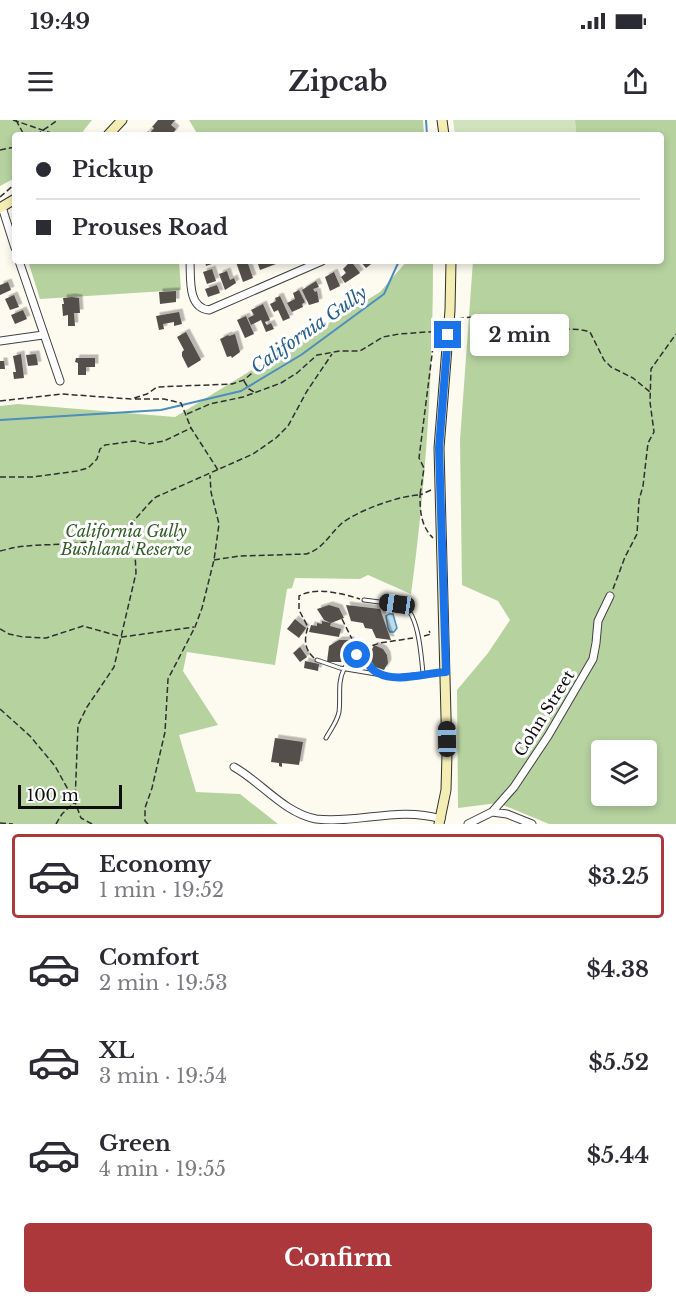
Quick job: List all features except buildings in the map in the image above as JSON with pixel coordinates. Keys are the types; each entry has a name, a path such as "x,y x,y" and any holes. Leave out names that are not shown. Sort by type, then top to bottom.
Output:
{"street":[{"path":"0,204 12,239"},
{"path":"20,264 60,381"},
{"path":"190,264 194,300 199,308 209,310 315,264"},
{"path":"234,766 293,809 316,819 416,813 440,821 447,773 439,423 448,330 451,264"},
{"path":"0,341 43,335"},
{"name":"Cohn Street","path":"468,824 492,812 514,787 548,736 593,659 598,621 610,596"},
{"path":"492,812 507,814 532,824"}],"lane":[{"path":"364,600 405,606 410,613 418,637 423,674"},
{"path":"326,738 339,712 338,688 344,669 351,657 359,655 380,675"},
{"path":"317,660 344,669 398,677 446,672"}],"path":[{"path":"15,120 47,132"},
{"path":"44,131 58,120"},
{"path":"0,204 12,188"},
{"path":"187,414 210,404 243,398 281,383 297,373 317,355 340,351 360,351 383,337 448,330 466,318 482,317 499,320 525,330 562,332 581,329 590,332 604,360 611,367 633,378 650,392"},
{"path":"435,331 419,458 424,468 420,495 421,519 435,541 441,541"},
{"path":"610,596 625,557 637,534 639,500 648,443 654,432 650,392 651,369 676,334"},
{"path":"0,551 26,546 93,540 115,534 124,530 156,497 210,475 264,449 288,426 332,354"},
{"path":"131,399 147,394 158,387 232,384 244,380 259,367"},
{"path":"244,380 254,393"},
{"path":"0,401 62,394 164,399 181,402 191,428 218,471"},
{"path":"0,477 33,477 77,471 88,468 97,459 100,449 105,445 134,441 148,444 164,441 191,428"},
{"path":"148,824 145,823 145,807 152,788 165,732 168,679 195,627 214,560 219,524 211,492 210,475"},
{"path":"214,560 239,556 306,554 316,551 344,522 366,511 410,495 420,495 428,490 440,489"},
{"path":"56,824 62,814 75,802 78,725 87,707 114,667 122,637 136,573 135,553 124,530"},
{"path":"317,660 311,655 306,645 305,636 308,627 299,608 300,596 309,592 332,593 364,600"},
{"path":"342,619 355,643 364,646 431,634 429,631"},
{"path":"0,629 23,637 46,638 82,626 122,637 195,627"},
{"path":"358,639 352,650 359,650"},
{"path":"374,640 376,645"},
{"path":"362,651 364,646"},
{"path":"0,709 30,736 55,766 81,818 92,824"},
{"path":"0,823 13,824"}],"green space":[{"path":"0,120 92,120 82,132 12,132 12,180 0,186"},
{"path":"189,120 423,120 424,132 196,132"},
{"path":"453,120 575,120 576,132 455,132"},
{"path":"575,120 676,120 676,824 549,824 498,803 458,808 457,690 488,653 510,620 498,601 462,585 460,440 473,264 664,264 664,132 576,132"},
{"path":"29,264 179,264 181,290 40,299"},
{"name":"California Gully Bushland Reserve","path":"404,264 433,264 428,428 411,594 368,575 360,579 295,578 292,588 287,589 275,665 187,652 183,671 218,725 179,735 196,792 240,794 278,824 0,824 0,406 18,404 175,417 380,292"}],"water":[{"path":"393,614 397,628 394,632 390,632 388,628 386,616"}],"waterway":[{"name":"California Gully","path":"426,120 427,132"},
{"name":"California Gully","path":"0,420 161,410 241,391 301,355 384,294 398,264"}],"route":[{"path":"357,655 360,655 380,675 398,677 446,672 439,448 440,409 448,335"}]}
